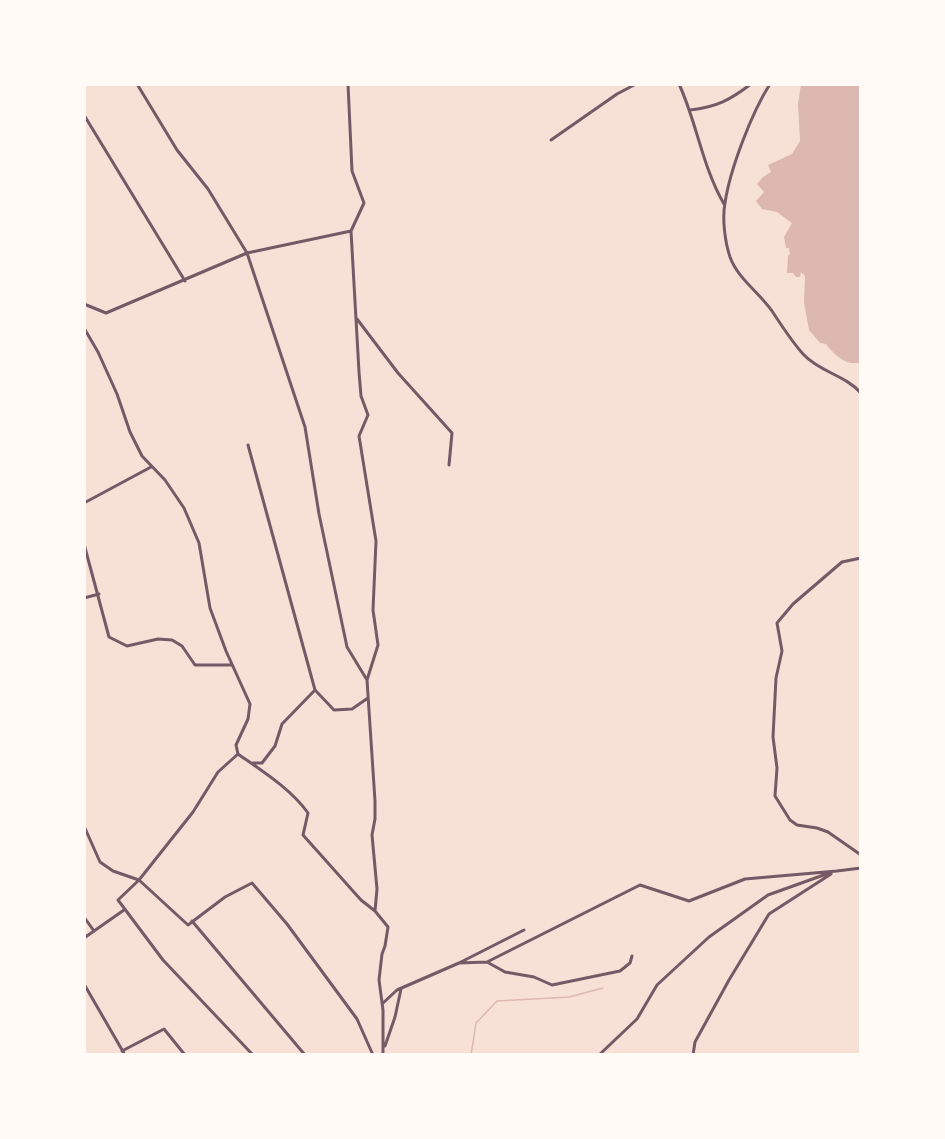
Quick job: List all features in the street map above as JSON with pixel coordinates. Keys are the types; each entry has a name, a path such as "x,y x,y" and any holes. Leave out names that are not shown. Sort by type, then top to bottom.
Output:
{"street":[{"path":"137,84 177,150 208,189 247,254 305,427 319,514 332,567 347,647 367,680"},
{"path":"348,84 352,171 364,203 351,231 361,396 368,414 359,436 376,541 373,610 378,645 367,680 375,801 372,835 377,889 375,911"},
{"path":"551,140 617,94 636,84"},
{"path":"679,84 690,110 710,177 724,204"},
{"path":"690,110 717,106 751,84"},
{"path":"770,84 761,98 744,138 724,204 725,229 730,257 741,276 772,311 805,357 842,376 861,393"},
{"path":"84,115 184,281"},
{"path":"84,304 106,314 247,254 351,231"},
{"path":"356,318 398,373 453,433 448,465"},
{"path":"84,328 117,393 129,432 142,456 165,480 184,508 199,543 210,608 250,704 248,719 236,745 238,754 302,804 308,813 303,835 360,900 375,911 388,927 379,980 383,1053"},
{"path":"248,445 315,690 334,710 352,709 368,698"},
{"path":"84,503 151,467"},
{"path":"84,544 109,637 113,641 127,646 158,639 172,640 182,646 195,665 233,664"},
{"path":"861,558 842,562 793,604 777,623 782,651 776,678 773,737 777,768 775,796 790,820 797,825 828,832 861,855"},
{"path":"84,598 99,594"},
{"path":"251,763 262,763 274,746 282,724 315,690"},
{"path":"238,754 218,772 193,812 139,880 118,900 163,960 253,1055"},
{"path":"84,826 100,862 113,871 139,880 188,926 225,897 252,883 287,924 357,1019 374,1055"},
{"path":"459,963 487,962 639,885 689,901 745,879 861,867"},
{"path":"599,1055 637,1018 657,986 709,937 768,895 837,871"},
{"path":"693,1055 695,1042 769,914 837,871"},
{"path":"84,938 124,910"},
{"path":"84,917 93,931"},
{"path":"192,921 306,1055"},
{"path":"382,1004 401,989 524,930"},
{"path":"487,962 505,972 534,977 552,985 620,971 630,963 632,956"},
{"path":"84,984 123,1053 164,1029 185,1055"},
{"path":"383,1053 395,1017 401,989"}],"shaded area":[{"path":"801,84 861,84 861,363 851,363 840,358 826,344 820,343 809,330 804,303 805,276 801,272 800,277 787,273 790,254 784,237 792,223 777,212 762,209 756,201 764,192 757,184 771,172 768,165 792,154 800,141 798,104"}],"waterway":[{"path":"471,1055 476,1023 497,1001 569,997 603,988"}]}
